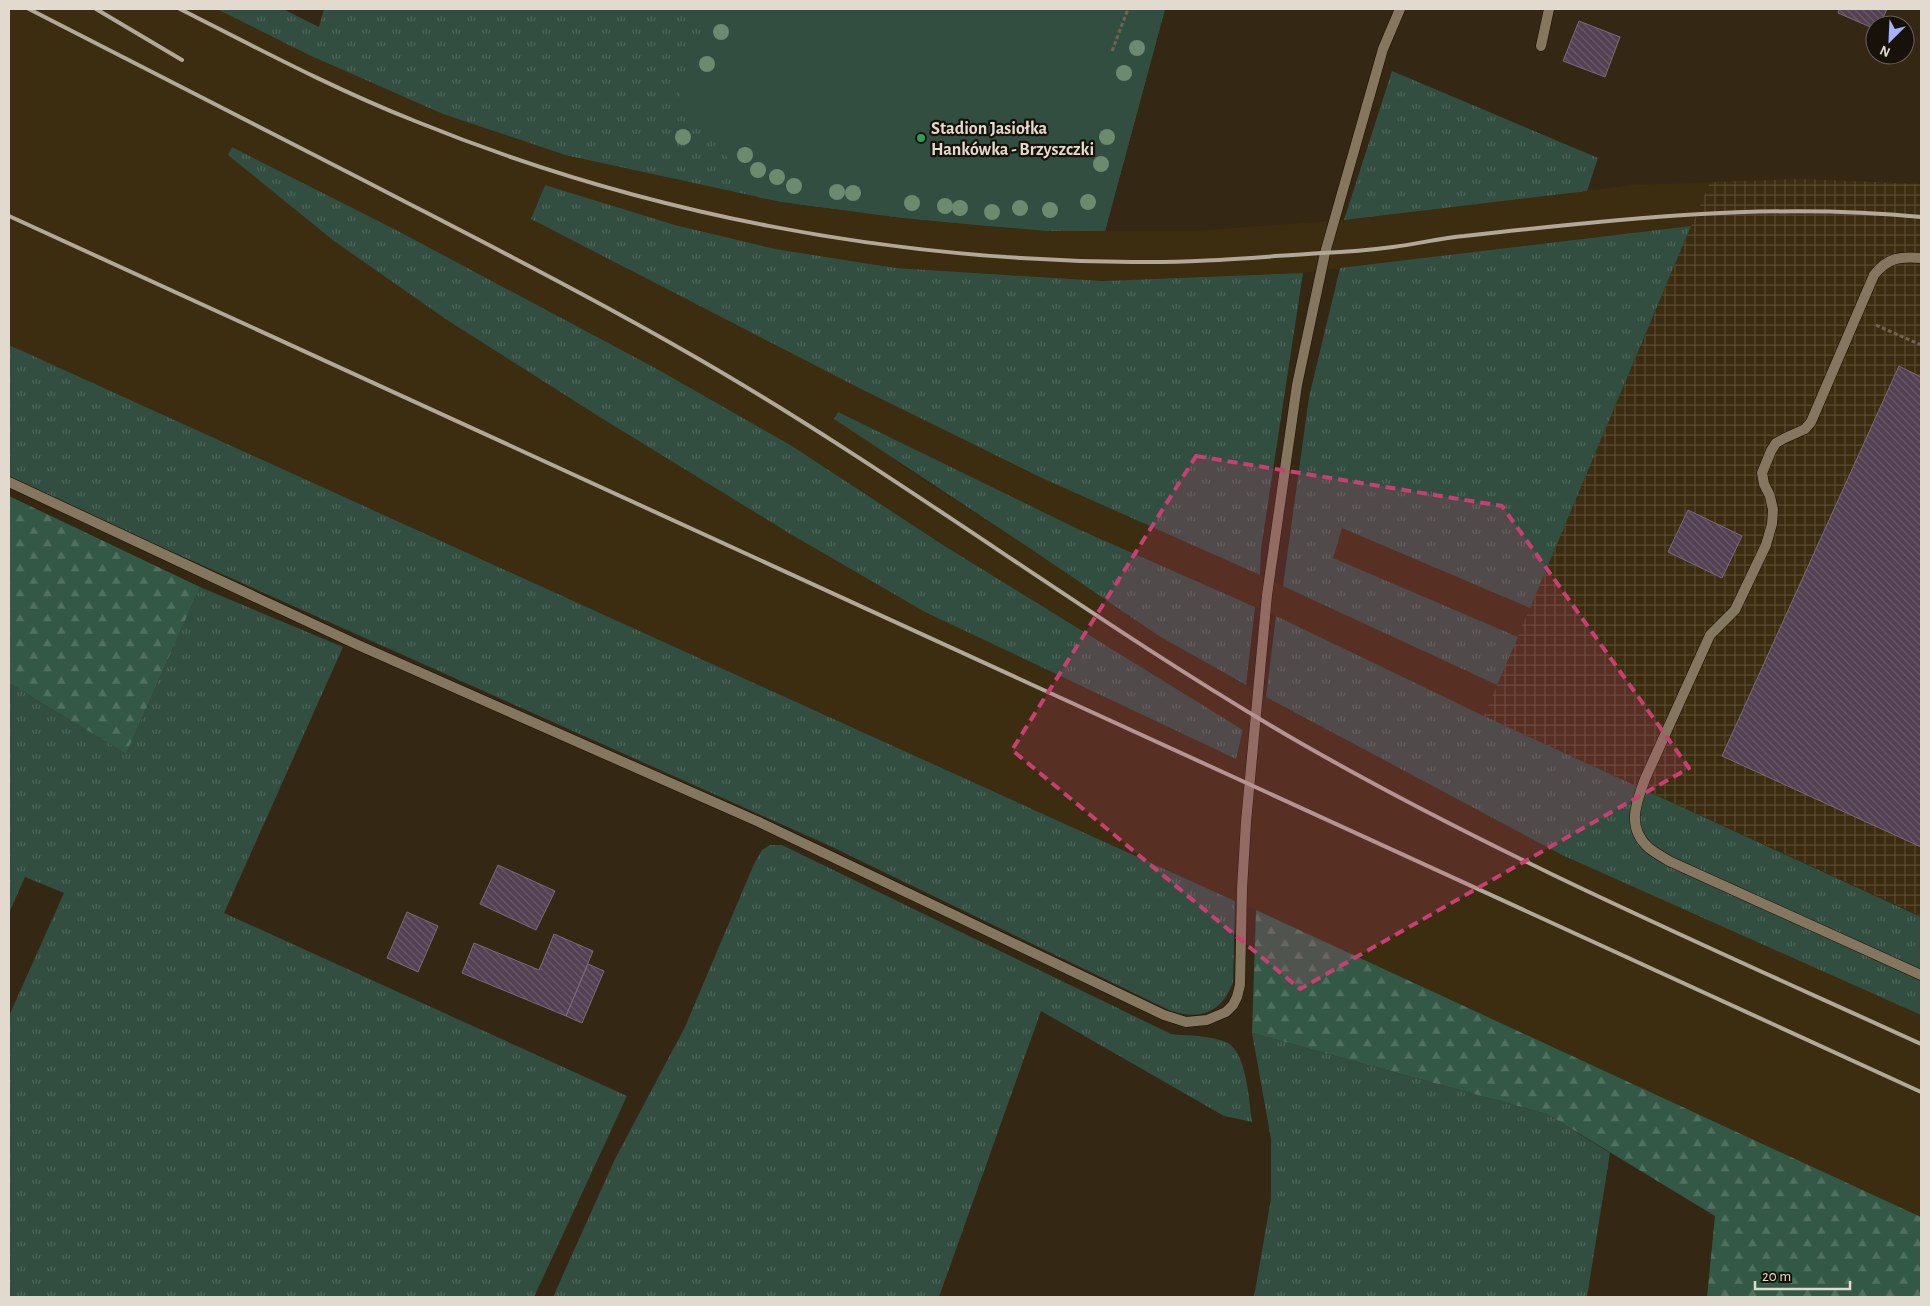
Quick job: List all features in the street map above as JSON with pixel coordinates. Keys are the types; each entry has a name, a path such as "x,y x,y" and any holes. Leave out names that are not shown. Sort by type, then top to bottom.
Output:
{"lane":[{"path":"9,482 358,645 759,822 1164,1016 1186,1022 1207,1020 1226,1012 1234,1005 1240,986 1242,889 1258,688 1267,595 1297,386 1325,253 1383,49 1400,9"},
{"path":"1541,46 1549,9"},
{"path":"1921,258 1896,258 1883,264 1874,275 1811,422 1805,429 1776,443 1771,450 1762,473 1773,510 1772,524 1766,544 1735,610 1710,635 1645,779 1633,816 1639,834 1648,848 1669,861 1921,974"}],"path":[{"path":"1112,51 1128,9"},
{"path":"1856,316 1921,345"}],"highlighted area":[{"path":"1196,456 1502,506 1689,768 1300,989 1012,750"}],"shaded area":[{"path":"9,9 217,9 309,55 443,114 565,155 781,202 902,218 1046,231 1194,231 1344,220 1632,185 1800,179 1921,184 1921,917 1484,716 1265,611 1078,529 838,413 904,467 1028,547 1159,636 1280,705 1562,855 1921,1015 1921,1217 1282,922 9,345","holes":["232,147 398,231 657,369 792,446 943,545 1243,730 1236,759 925,612 792,535 598,416 450,322 228,155","545,185 675,225 775,249 896,268 1103,281 1303,273 1691,226 1530,608 1342,528 1332,558 1518,637 1497,685 1260,575 1044,479 857,387 531,219"]},
{"path":"1800,179 1921,184 1921,916 1484,716 1710,182"}],"green space":[{"name":"Stadion Jasiołka Hankówka - Brzyszczki","path":"217,9 283,9 319,27 324,9 1165,9 1105,231 1046,231 902,218 781,202 565,155 443,114 309,55"},
{"name":"Stadion Jasiołka Hankówka - Brzyszczki","path":"710,9 1165,9 1105,231 1044,230 953,223 809,206 757,197 678,92"},
{"path":"1392,71 1598,158 1587,191 1344,220"},
{"path":"232,147 398,231 657,369 792,446 943,545 1243,730 1236,759 925,612 792,535 598,416 450,322 334,241 228,155"},
{"path":"545,185 675,225 775,249 896,268 1103,281 1303,273 1261,549 1260,575 1044,479 857,387 531,219"},
{"path":"1691,226 1530,608 1342,528 1333,558 1518,637 1497,685 1283,586 1309,397 1340,268"},
{"path":"9,345 1235,901 1233,982 1228,993 1223,1001 1208,1012 1190,1015 1169,1010 828,845 168,550 9,476"},
{"path":"838,412 1078,529 1255,607 1246,685 1159,636 834,419"},
{"path":"9,496 200,587 126,754 9,683"},
{"path":"200,587 343,647 224,913 627,1096 534,1297 9,1297 9,1016 64,893 25,877 9,913 9,683 126,754"},
{"path":"1276,616 1484,716 1921,917 1921,1015 1562,855 1266,697"},
{"path":"770,845 782,845 1171,1034 1208,1037 1228,1043 1239,1057 1243,1068 1252,1122 1224,1116 1041,1011 939,1297 553,1297 615,1159 685,1027 754,864 762,850"},
{"path":"1256,910 1921,1217 1921,1297 1707,1297 1715,1216 1547,1114 1252,1033"},
{"path":"1252,1033 1547,1114 1610,1153 1587,1297 1254,1297 1271,1199 1271,1139"}],"building":[{"path":"1839,9 1887,9 1884,15 1865,15 1865,25 1838,13"},
{"path":"1579,21 1620,37 1605,77 1563,61"},
{"path":"1899,366 1921,377 1921,847 1722,756"},
{"path":"1688,510 1742,536 1722,578 1668,552"},
{"path":"498,865 555,891 536,930 480,904"},
{"path":"407,912 438,926 418,972 387,958"},
{"path":"554,934 593,951 566,1016 462,973 474,943 539,970"},
{"path":"588,964 604,971 582,1023 566,1016"}],"railway":[{"path":"29,9 486,244 683,350 761,396 915,494 1219,694 1297,741 1373,783 1605,900 1921,1044"},
{"path":"96,9 182,60"},
{"path":"180,9 296,68 385,109 501,154 589,182 678,206 767,226 858,241 949,252 1041,259 1180,262 1367,250 1455,237 1692,214 1807,211 1921,217"},
{"path":"9,216 1921,1092"}],"place":[{"name":"Stadion Jasiołka Hankówka - Brzyszczki","path":"921,138"}]}
